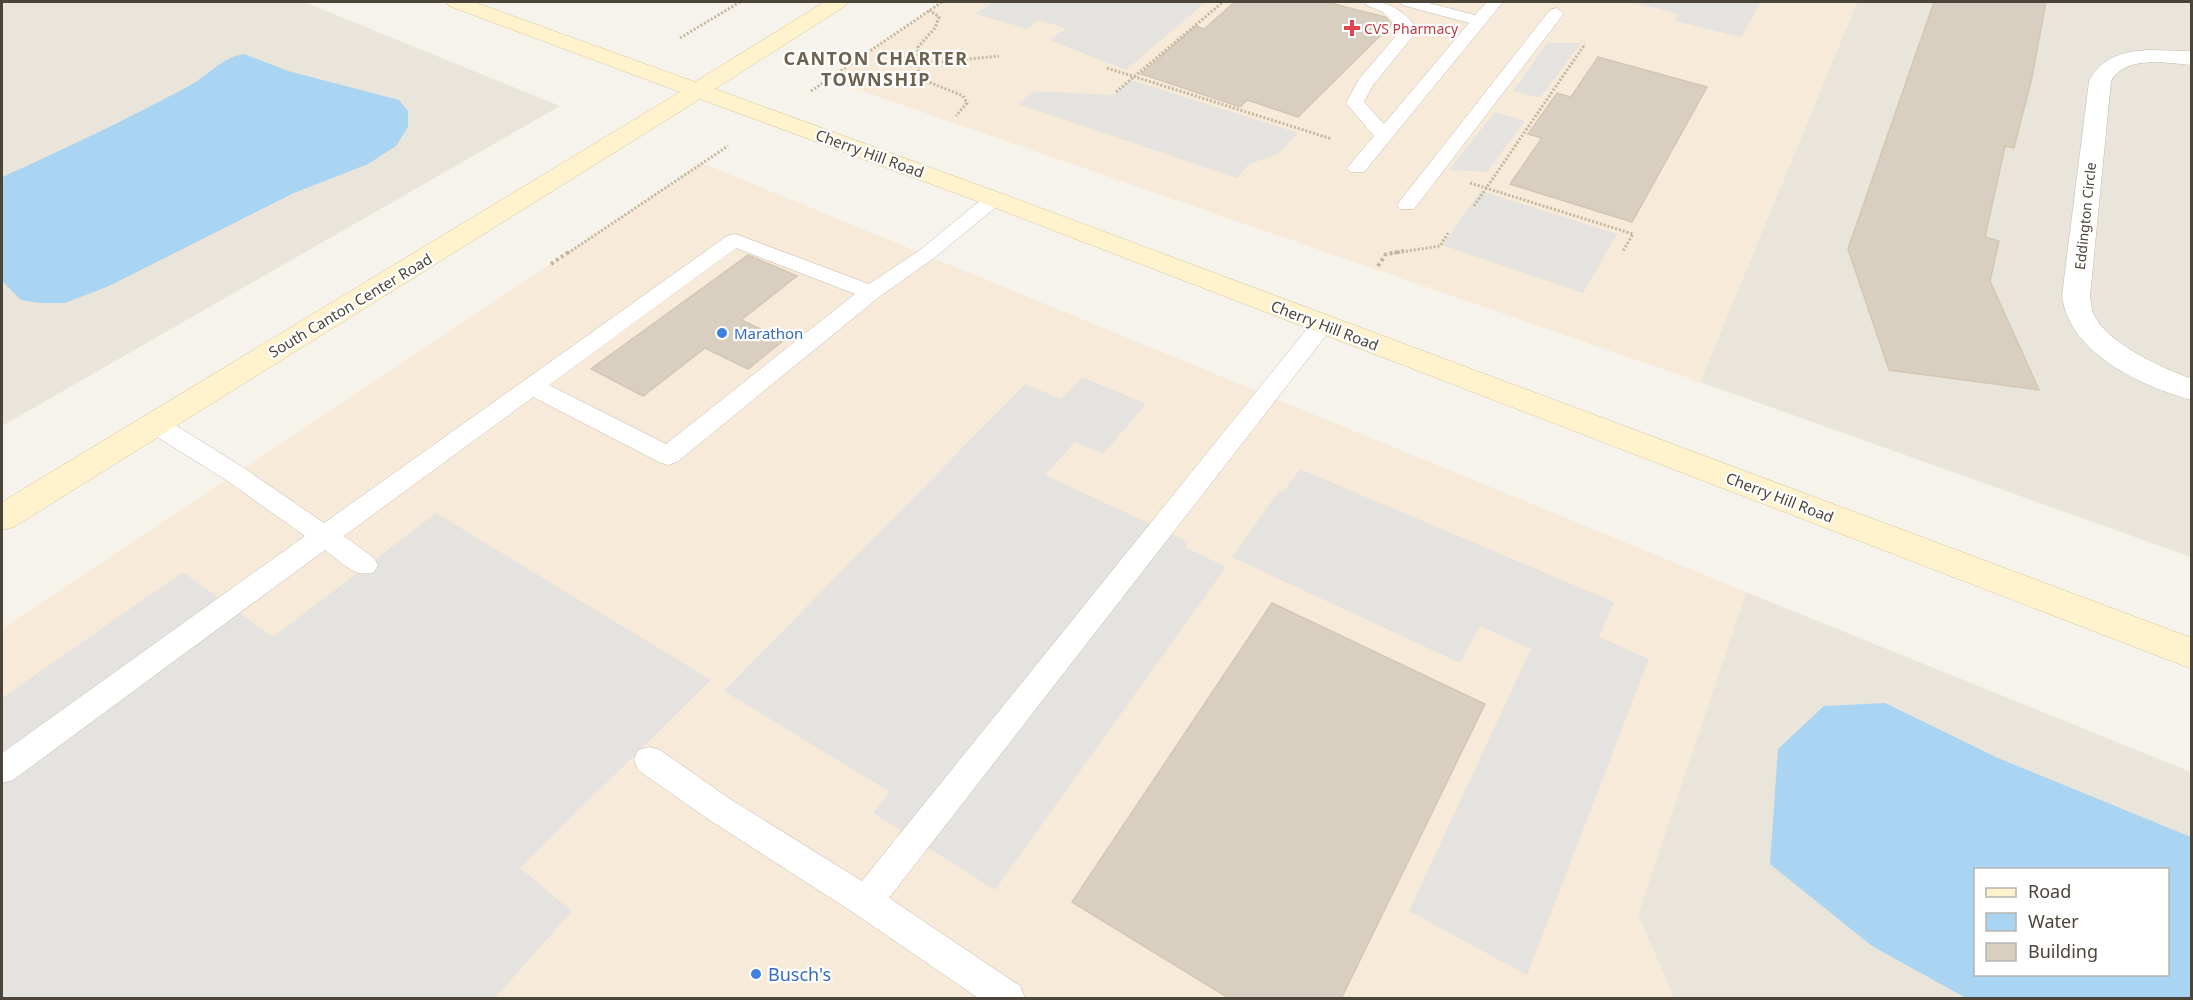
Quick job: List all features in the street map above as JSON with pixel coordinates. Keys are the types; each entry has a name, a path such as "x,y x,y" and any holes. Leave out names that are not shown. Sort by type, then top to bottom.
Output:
{"main road":[{"name":"Cherry Hill Road","path":"456,2 994,199 2192,654"},
{"name":"South Canton Center Road","path":"2,518 699,90 838,2"}],"street":[{"name":"Eddington Circle","path":"2192,58 2164,56 2124,61 2109,68 2100,81 2076,296 2079,314 2091,331 2108,348 2136,366 2192,390"}],"lane":[{"path":"1372,2 1389,9 1410,30 1365,83 1355,103 1384,135"},
{"path":"1408,2 1479,21"},
{"path":"1357,168 1495,2"},
{"path":"1407,205 1556,13"},
{"path":"531,386 668,456 871,292 927,254 994,199"},
{"path":"2,770 734,240 871,292"},
{"path":"866,902 1323,324"},
{"path":"155,424 235,474 364,565"},
{"path":"649,760 719,809 866,902 1008,999"}],"path":[{"path":"680,38 740,2"},
{"path":"811,90 942,2"},
{"path":"1116,92 1223,2"},
{"path":"929,10 939,17 935,28 918,47 919,78 963,96 967,103 956,116"},
{"path":"1474,206 1585,44"},
{"path":"918,64 999,56"},
{"path":"1107,68 1337,141"},
{"path":"551,264 728,146"},
{"path":"1465,181 1633,234 1623,251"},
{"path":"1378,266 1386,254 1440,246 1448,233"}],"shaded area":[{"path":"2,2 304,2 560,106 2,426"},
{"path":"943,2 1857,2 1700,382 827,79"},
{"path":"993,2 1206,2 1126,70 1050,40 1065,28 1039,20 1027,29 976,14"},
{"path":"1630,2 1761,2 1741,37 1675,21 1679,14"},
{"path":"1857,2 2191,2 2191,557 1700,382"},
{"path":"1547,43 1581,43 1540,98 1513,91"},
{"path":"1131,80 1298,133 1278,154 1249,164 1237,178 1018,104 1035,91 1113,95"},
{"path":"1495,112 1525,121 1487,172 1449,170"},
{"path":"702,163 1746,592 1638,915 1674,998 2,998 2,629"},
{"path":"1481,191 1617,234 1583,293 1442,245"},
{"path":"1082,377 1146,404 1103,454 1075,442 1045,475 1189,542 1185,547 1226,567 995,890 873,813 890,792 724,691 1025,384 1061,399"},
{"path":"1300,469 1614,602 1599,637 1649,659 1527,975 1409,911 1531,649 1480,626 1460,663 1232,557 1279,491 1283,492"},
{"path":"436,513 711,680 520,868 572,911 495,998 2,998 2,698 183,572 273,637"},
{"path":"1746,592 2191,772 2191,998 1674,998 1638,915"}],"water":[{"path":"244,54 288,71 399,100 408,111 408,127 396,146 368,164 294,193 109,286 65,303 21,300 2,281 2,177 142,110 196,82 229,59"},
{"path":"1885,703 1998,758 2191,837 2191,998 1966,998 1872,946 1770,864 1778,749 1824,706"}],"building":[{"name":"CVS Pharmacy","path":"1235,2 1326,2 1385,17 1392,24 1298,117 1247,100 1240,107 1141,74 1196,26 1204,29"},
{"path":"1934,2 2046,2 2032,77 2014,148 2005,146 1985,237 1999,241 1990,281 2039,390 1889,370 1848,249"},
{"path":"1598,57 1707,87 1632,222 1510,184 1542,138 1528,134 1557,93 1571,97"},
{"path":"748,255 797,276 741,320 784,340 748,369 705,348 643,396 591,369"},
{"path":"1272,603 1485,704 1341,999 1230,999 1072,902"}],"place":[{"name":"CVS Pharmacy","path":"1352,28"},
{"name":"Marathon","path":"722,333"},
{"name":"Busch's","path":"756,974"}],"district":[{"name":"CANTON CHARTER TOWNSHIP","path":"876,68"}]}
